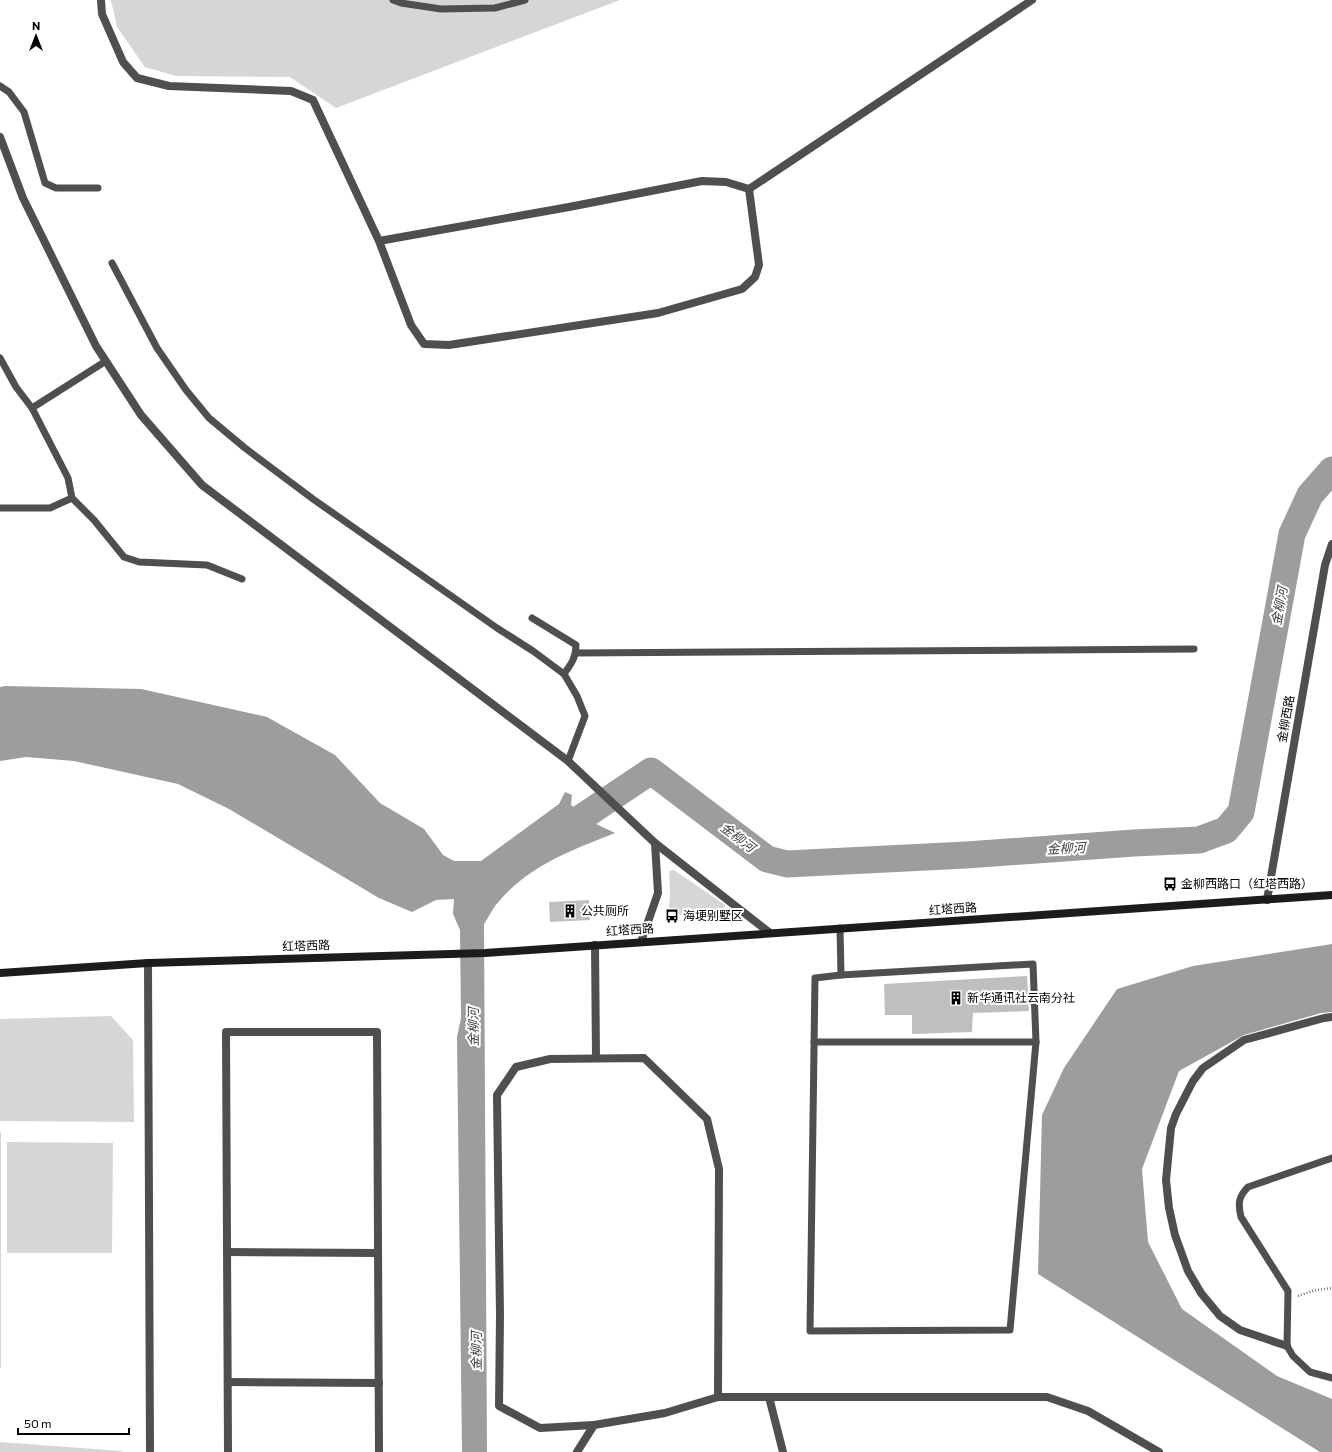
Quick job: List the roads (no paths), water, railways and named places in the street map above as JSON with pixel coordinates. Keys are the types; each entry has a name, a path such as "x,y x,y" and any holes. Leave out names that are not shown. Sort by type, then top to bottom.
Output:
{"street":[{"path":"101,0 102,14 123,62 137,78 169,86 291,91 313,100 379,241 411,325 424,344 449,345 658,313 742,289 754,277 759,264 749,189"},
{"path":"749,189 1032,0"},
{"path":"0,137 23,198 89,332 141,415 202,485 568,761 655,843 770,933"},
{"path":"379,241 569,207 702,181 726,182 749,189"},
{"name":"金柳西路","path":"1267,900 1325,565 1332,544"},
{"path":"641,942 658,893 655,843"},
{"name":"红塔西路","path":"0,973 148,963 452,954 1332,895"},
{"path":"595,945 596,1058"},
{"path":"148,963 150,1452"},
{"path":"1287,1346 1240,1330 1220,1316 1201,1293 1188,1271 1175,1235 1169,1208 1166,1180 1171,1128 1176,1114 1193,1081 1203,1068 1244,1040 1332,1017"},
{"path":"228,1452 226,1032 377,1032 379,1452"},
{"path":"718,1397 719,1169 707,1119 644,1058 550,1059 516,1067 497,1096 500,1316 499,1406 540,1428 594,1425 665,1413 718,1397 1047,1397 1088,1411 1159,1452"},
{"path":"227,1252 378,1253"},
{"path":"228,1382 379,1382"},
{"path":"769,1397 783,1452"},
{"path":"577,1452 594,1425"}],"lane":[{"path":"393,0 401,3 441,9 495,8 525,0"},
{"path":"0,86 9,92 24,112 45,183 56,188 98,188"},
{"path":"112,263 157,348 186,390 209,418 245,448 313,499 564,674 577,696 584,716 568,761"},
{"path":"0,358 16,387 32,408 68,478 72,498 94,520 124,556 139,562 207,565 242,579"},
{"path":"32,408 106,361"},
{"path":"0,508 50,508 72,498"},
{"path":"532,618 576,645 574,662 564,674"},
{"path":"576,653 1194,649"},
{"path":"840,928 841,975"},
{"path":"1033,964 1036,1042 1010,1330 810,1331 815,978 841,975 1033,964"},
{"path":"814,1042 1036,1042"},
{"path":"1332,1158 1248,1187 1241,1194 1239,1206 1241,1217 1288,1291 1287,1346 1293,1356 1310,1372 1332,1378"}],"water":[{"path":"0,687 141,689 267,717 335,755 380,803 424,829 443,855 454,861 481,861 559,804 565,792 572,795 571,805 592,822 615,833 566,853 535,870 507,892 495,906 484,924 487,1452 462,1452 457,1037 461,1018 460,930 453,914 454,899 436,900 412,912 379,898 229,809 178,784 74,761 26,757 0,761"},
{"path":"1332,944 1332,1012 1321,1013 1244,1035 1179,1071 1142,1169 1148,1242 1182,1309 1277,1376 1332,1399 1332,1452 1320,1452 1038,1274 1042,1115 1064,1068 1117,989 1193,966"}],"waterway":[{"name":"金柳河","path":"554,836 651,771 767,859 787,864 966,855 1199,840 1226,830 1241,812 1292,534 1310,495 1332,470"}],"place":[{"name":"金柳西路口（红塔西路）","path":"1170,884"},
{"name":"公共厕所","path":"570,911"},
{"name":"海埂别墅区","path":"672,916"},
{"name":"新华通讯社云南分社","path":"956,998"}]}
